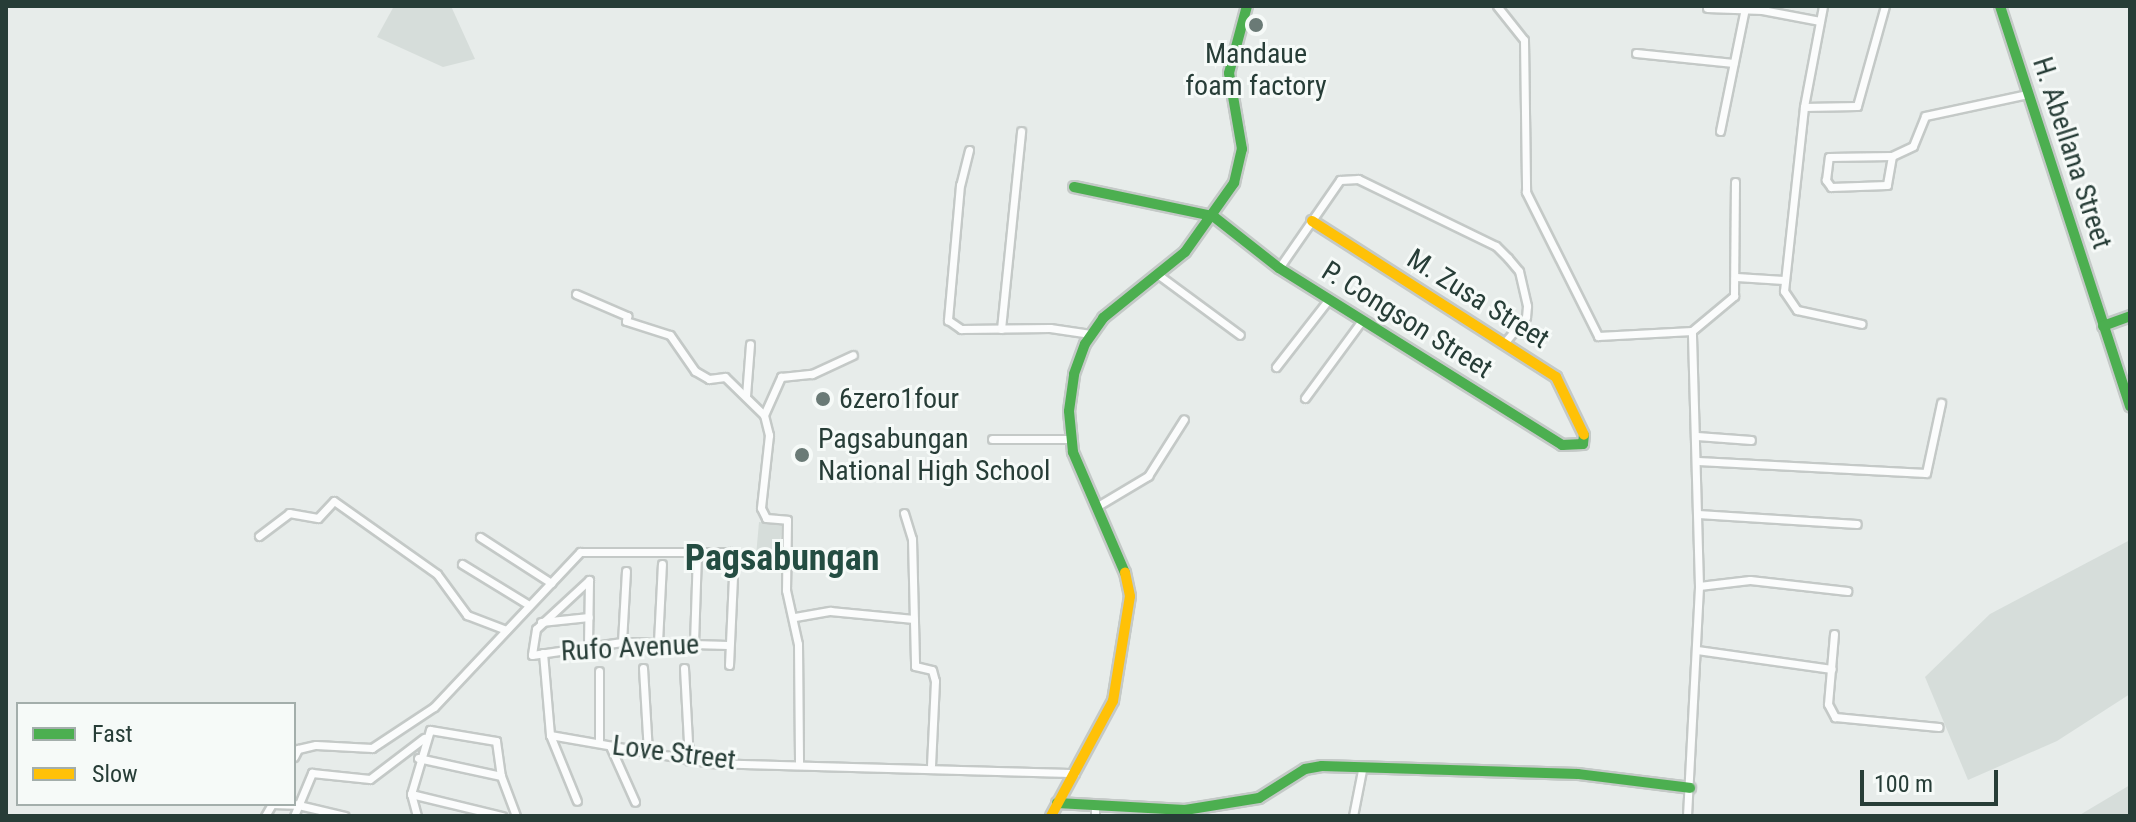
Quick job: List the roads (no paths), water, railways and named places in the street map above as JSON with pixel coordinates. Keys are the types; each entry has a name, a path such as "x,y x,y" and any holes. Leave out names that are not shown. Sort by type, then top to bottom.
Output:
{"street":[{"path":"1051,816 1113,701 1129,610 1124,566 1096,507 1070,439 1074,374 1091,334 1115,306 1160,276 1213,216 1242,159 1229,73 1247,6"},
{"path":"1497,6 1524,40 1526,192 1598,336 1692,331 1734,296 1735,182"},
{"path":"1823,6 1804,107 1784,280 1790,307 1862,324"},
{"path":"1804,107 1857,106 1885,6"},
{"name":"H. Abellana Street","path":"2000,6 2130,406"},
{"path":"1707,8 1745,8 1820,21"},
{"path":"1720,131 1745,8"},
{"path":"1636,53 1733,63"},
{"path":"1892,156 1887,185 1831,187 1826,180 1829,157 1892,156 1913,146 1925,116 2028,94"},
{"path":"1001,329 1021,131"},
{"path":"969,150 960,185 948,320 961,329 1091,334"},
{"path":"1279,268 1340,180 1358,179 1496,246 1519,271 1527,306 1526,317 1504,343"},
{"path":"1074,187 1213,216"},
{"name":"P. Congson Street","path":"1213,216 1279,268 1365,318 1562,445 1583,444"},
{"name":"M. Zusa Street","path":"1312,221 1556,377 1585,429 1583,444"},
{"path":"1160,276 1240,335"},
{"path":"1736,277 1784,280"},
{"path":"576,294 624,314 626,321 670,335 695,371 709,379 725,377 764,415 769,435 761,508 766,518 787,520 786,590 795,617 799,763"},
{"path":"1276,367 1329,299"},
{"path":"2103,326 2130,316"},
{"path":"1305,398 1365,318"},
{"path":"1687,816 1699,586 1698,461 1692,331"},
{"path":"746,396 750,344"},
{"path":"764,415 781,377 812,374 853,355"},
{"path":"1698,461 1926,473 1941,403"},
{"path":"1096,507 1148,476 1184,419"},
{"path":"1697,436 1751,440"},
{"path":"992,439 1070,439"},
{"path":"259,536 289,513 318,518 334,501 437,574 467,615 506,630"},
{"path":"904,513 912,539 916,668 932,670 935,681 931,765"},
{"path":"1698,514 1857,524"},
{"path":"480,537 551,583"},
{"path":"296,753 298,749 316,745 372,748 434,707 584,551 697,552 786,564"},
{"path":"694,643 697,552"},
{"path":"462,564 529,605"},
{"path":"658,642 662,564"},
{"path":"622,642 626,571"},
{"path":"729,665 733,578"},
{"path":"541,622 589,580 588,645"},
{"path":"1699,586 1750,580 1847,591"},
{"path":"795,617 830,611 914,619"},
{"path":"541,622 589,617"},
{"name":"Rufo Avenue","path":"541,622 532,655 622,642 728,645"},
{"path":"1834,634 1828,704 1835,717 1939,727"},
{"path":"1697,650 1832,669"},
{"path":"543,653 550,735 577,801"},
{"path":"643,668 648,753"},
{"path":"684,668 689,761"},
{"path":"599,671 599,743"},
{"path":"345,816 296,805 312,773 370,779 424,738 430,730 496,741 501,776 516,816"},
{"name":"Love Street","path":"550,735 689,761 931,765 1075,773"},
{"path":"417,816 411,794 424,738"},
{"path":"610,746 635,802"},
{"path":"418,758 501,776"},
{"path":"1057,803 1095,811 1146,814 1259,798 1305,769 1578,774 1690,788"},
{"path":"1353,816 1362,770"},
{"path":"411,794 502,816"}],"place":[{"name":"Mandaue foam factory","path":"1256,25"},
{"name":"6zero1four","path":"823,399"},
{"name":"Pagsabungan National High School","path":"802,455"}],"district":[{"name":"Pagsabungan","path":"782,559"}]}
